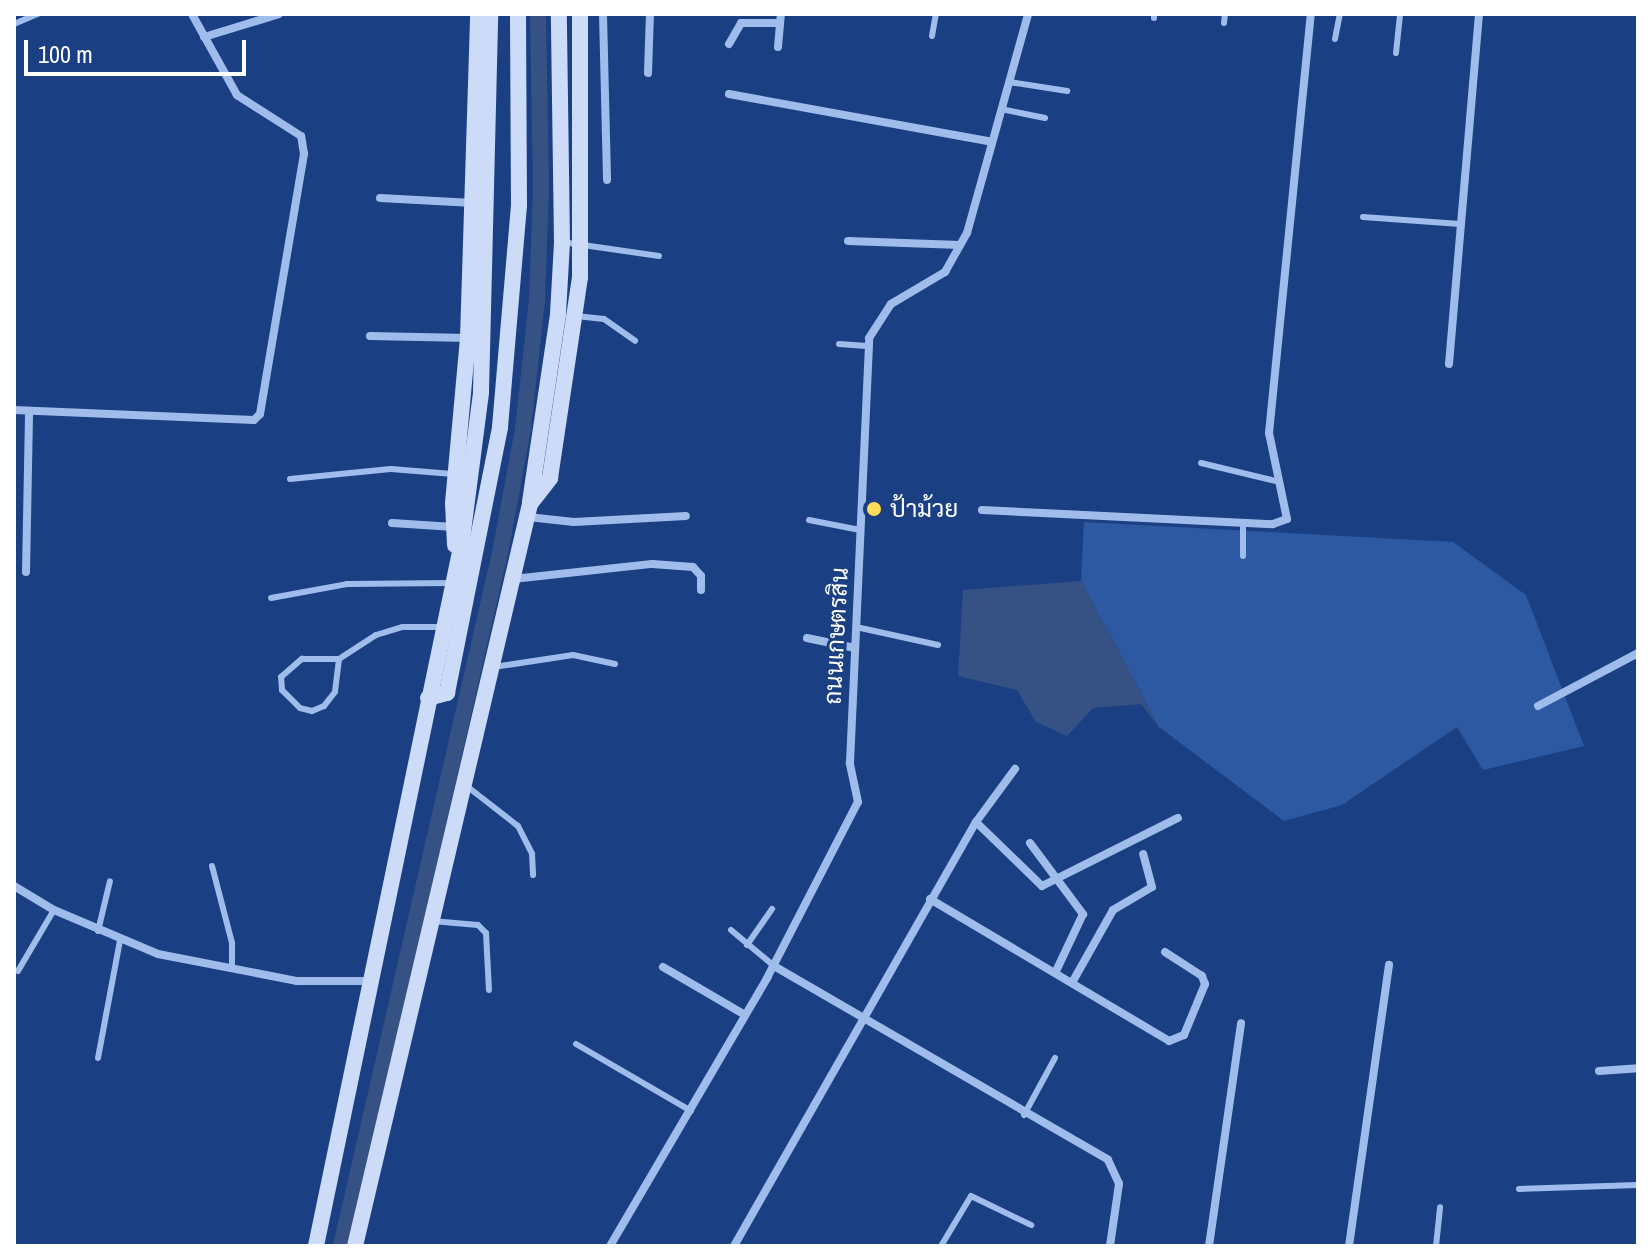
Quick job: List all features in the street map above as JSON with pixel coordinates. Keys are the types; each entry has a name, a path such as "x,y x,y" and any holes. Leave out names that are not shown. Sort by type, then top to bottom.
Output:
{"street":[{"path":"14,410 254,420 260,414 303,145 291,125 237,95 192,14"},
{"path":"204,37 279,14"},
{"path":"465,476 478,14"},
{"path":"316,1246 458,558 465,476 481,392 490,14"},
{"path":"428,698 447,693 492,478 511,339 520,188 518,14"},
{"path":"355,1246 428,920 529,510 558,314 562,242 559,14"},
{"path":"529,510 550,478 576,316 582,244 580,14"},
{"path":"603,14 607,180"},
{"path":"648,73 650,14"},
{"name":"ถนนเกษตรสิน","path":"610,1246 774,966 858,802 850,763 867,346 872,328 891,304 929,287 945,272 960,245 1028,14"},
{"path":"982,510 1243,522 1287,519 1269,433 1311,14"},
{"path":"1449,364 1479,14"},
{"path":"729,44 741,23 780,19 778,47"},
{"path":"729,94 992,142"},
{"path":"380,198 473,203"},
{"path":"848,241 960,245"},
{"path":"370,336 511,339"},
{"path":"26,572 29,411"},
{"path":"529,510 574,522 686,516"},
{"path":"392,523 459,528"},
{"path":"512,579 652,564 693,567 701,576 701,590"},
{"path":"807,638 855,648"},
{"path":"1538,706 1637,657"},
{"path":"734,1246 930,899 976,822 1015,769"},
{"path":"976,822 1042,886 1178,818"},
{"path":"1030,843 1055,881 1083,914 1056,971"},
{"path":"1073,981 1113,910 1152,887 1143,854"},
{"path":"14,886 54,910 120,941 232,969 322,983 371,981"},
{"path":"930,899 1073,981 1160,1039 1175,1040 1188,1027 1205,979 1165,952"},
{"path":"1349,1246 1389,965"},
{"path":"774,966 1116,1169 1119,1184 1110,1246"},
{"path":"663,967 745,1015"},
{"path":"1209,1246 1241,1023"},
{"path":"1599,1071 1638,1068"}],"lane":[{"path":"14,24 38,14"},
{"path":"932,36 936,14"},
{"path":"1224,23 1225,14"},
{"path":"1335,39 1340,14"},
{"path":"1396,53 1400,14"},
{"path":"1009,82 1067,91"},
{"path":"1001,109 1045,118"},
{"path":"1363,217 1460,224"},
{"path":"562,242 659,256"},
{"path":"576,316 604,319 635,341"},
{"path":"839,344 867,346"},
{"path":"1201,463 1280,482"},
{"path":"290,479 391,469 465,476"},
{"path":"809,520 860,530"},
{"path":"1243,522 1243,556"},
{"path":"271,598 347,584 453,583"},
{"path":"339,659 335,692 324,706 312,711 300,708 282,690 281,677 289,665 302,659 339,659 376,635 403,627 444,627"},
{"path":"856,627 938,645"},
{"path":"490,667 573,655 615,664"},
{"path":"461,783 518,826 532,854 533,875"},
{"path":"212,866 229,931 232,969"},
{"path":"98,931 110,881"},
{"path":"747,945 772,909"},
{"path":"18,971 54,910"},
{"path":"428,920 478,925 486,933 489,990"},
{"path":"731,930 774,966"},
{"path":"98,1058 120,941"},
{"path":"576,1044 691,1111"},
{"path":"1024,1115 1055,1058"},
{"path":"1519,1189 1638,1185"},
{"path":"941,1246 971,1196 1031,1225"},
{"path":"1436,1246 1440,1207"}],"shaded area":[{"path":"1084,522 1453,542 1526,595 1584,746 1483,770 1457,727 1342,805 1284,821 1159,727 1081,581"},
{"path":"1081,581 1159,727 1141,704 1093,708 1067,736 1036,722 1017,690 958,676 963,590"}],"waterway":[{"path":"341,1246 500,553 523,429 537,301 541,187 538,14"}],"place":[{"name":"ป้าม้วย","path":"874,509"}]}
